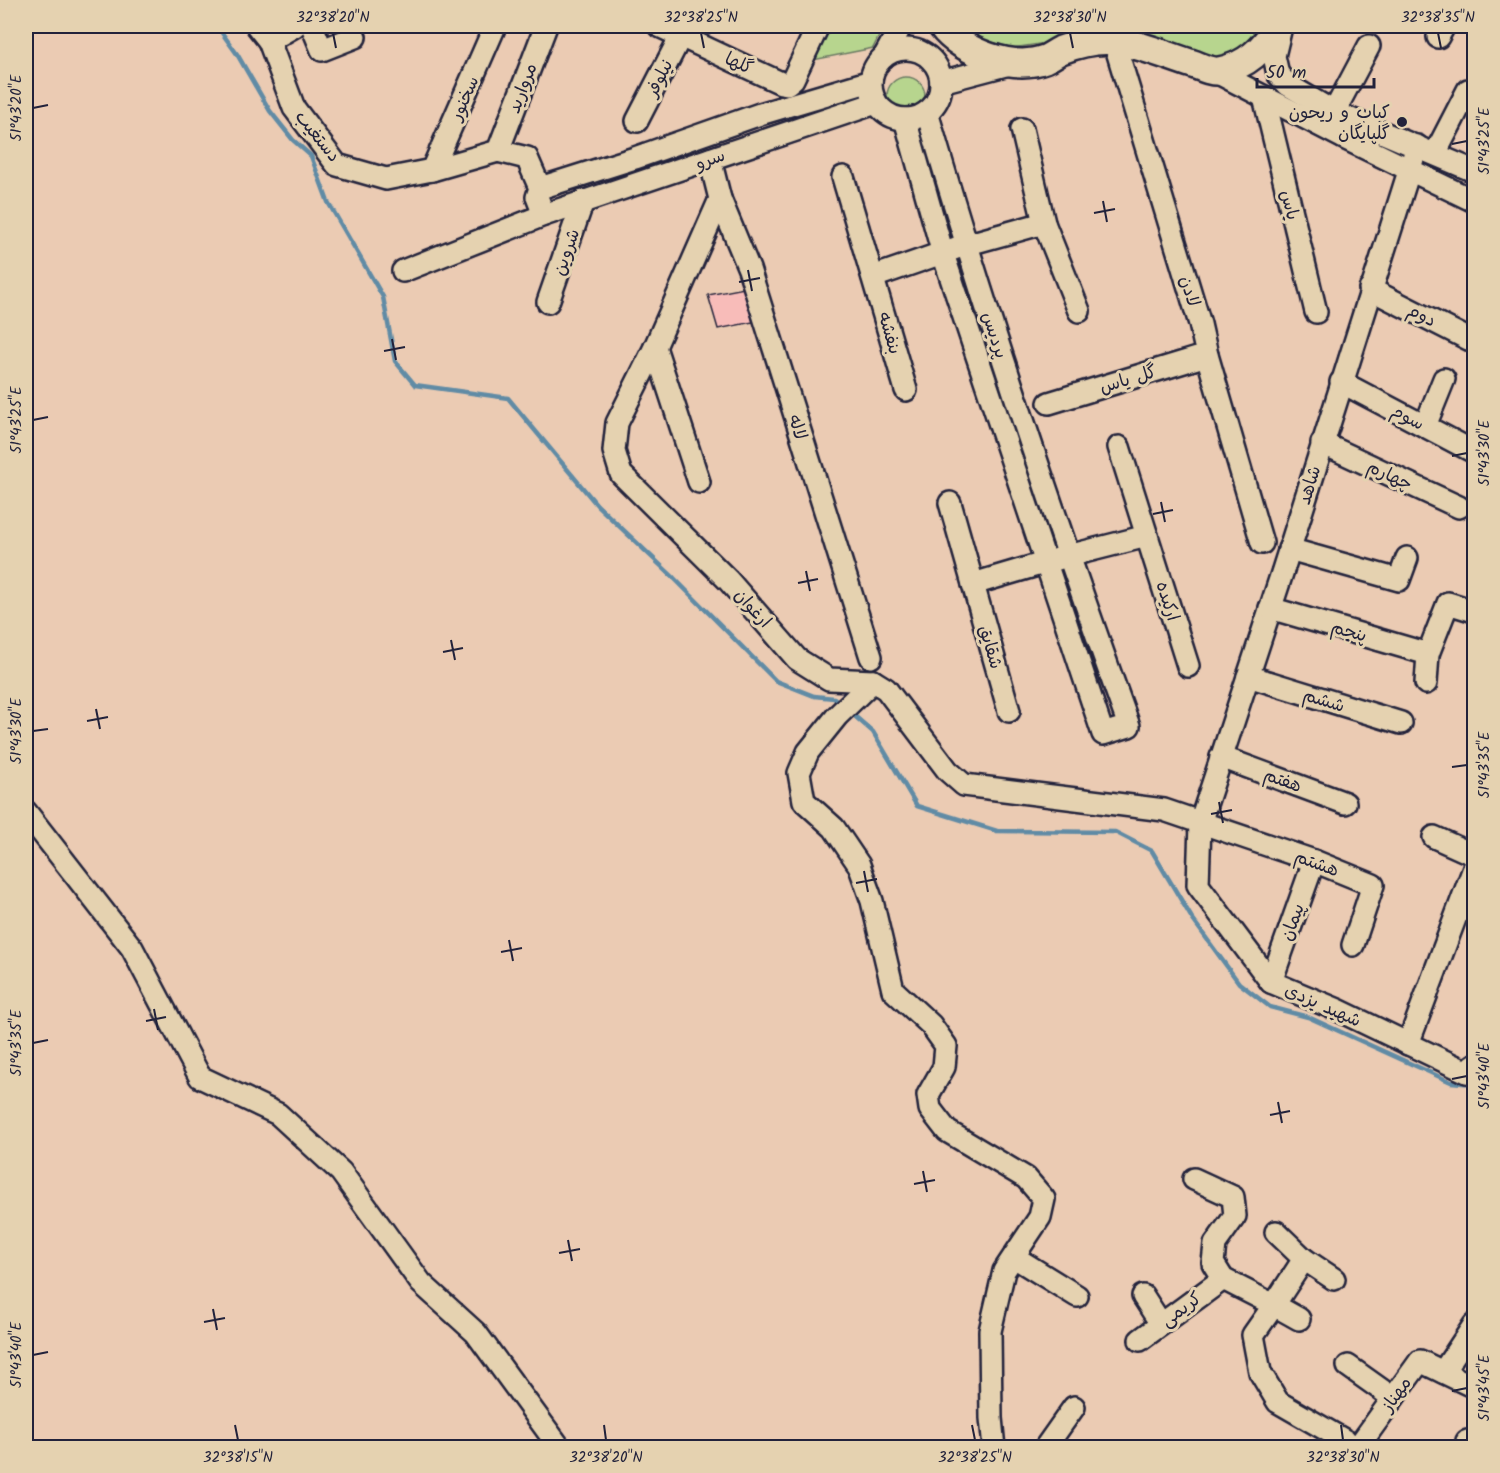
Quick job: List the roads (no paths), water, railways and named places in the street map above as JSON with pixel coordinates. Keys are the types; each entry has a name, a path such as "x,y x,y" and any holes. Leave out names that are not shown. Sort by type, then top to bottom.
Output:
{"main road":[{"path":"942,26 959,42 977,53 1016,62 1044,60 1061,50 1085,43 1114,41 1140,47 1216,72 1236,66 1253,57 1279,26"}],"street":[{"path":"263,33 296,26"},
{"path":"312,26 322,50 356,37"},
{"name":"سخنور","path":"432,170 495,26"},
{"name":"مروارید","path":"498,151 546,26"},
{"name":"گلها","path":"659,26 683,30 781,83 787,84 793,80 818,26"},
{"path":"884,57 900,49 912,49 932,60 941,82 935,104 927,112 905,119 894,117 876,103 871,92 870,81 874,69 884,57 901,26"},
{"path":"1279,26 1275,56 1278,74 1288,85 1334,112 1474,171"},
{"name":"نیلوفر","path":"637,121 683,30"},
{"name":"دستغیب","path":"263,33 294,108 337,165 386,179 432,170 498,151"},
{"name":"لادن","path":"1114,41 1200,324 1262,543"},
{"path":"1334,112 1369,46"},
{"path":"941,82 1016,62"},
{"path":"1216,72 1474,201"},
{"name":"سرو","path":"540,188 635,158 760,114 870,81"},
{"name":"شاهد","path":"1200,823 1409,170 1426,150 1468,90"},
{"name":"یاس","path":"1264,97 1316,312"},
{"name":"سرو","path":"403,271 583,201 876,103"},
{"name":"پردیس","path":"905,119 943,254 1103,734 1129,726 1068,556 965,245 927,112"},
{"path":"1022,129 1044,223 1079,311"},
{"path":"498,151 527,158 540,188 537,197 544,215"},
{"path":"635,158 641,182"},
{"path":"710,159 720,200"},
{"name":"بنفشه","path":"843,177 906,390"},
{"name":"ارغوان","path":"720,200 655,347 617,423 614,451 621,474 728,580 797,659 829,680 873,681"},
{"name":"لاله","path":"720,200 749,269 871,657"},
{"name":"شروین","path":"549,302 583,201"},
{"path":"873,276 965,245 1044,223"},
{"name":"دوم","path":"1370,289 1474,342"},
{"path":"655,347 699,482"},
{"name":"گل یاس","path":"1049,403 1207,355"},
{"path":"1425,426 1444,379"},
{"name":"سوم","path":"1341,382 1474,452"},
{"name":"چهارم","path":"1322,443 1459,507"},
{"name":"ارکیده","path":"1119,447 1188,666"},
{"name":"شقایق","path":"950,503 1009,711"},
{"path":"973,584 1068,556 1148,536"},
{"path":"1289,549 1399,580 1407,558"},
{"path":"1426,683 1428,654 1448,603 1474,611"},
{"name":"پنجم","path":"1270,608 1428,654"},
{"name":"ششم","path":"1248,676 1401,723"},
{"path":"994,1448 991,1418 990,1331 1004,1271 1040,1217 1044,1199 1026,1178 947,1131 930,1108 928,1095 944,1067 946,1046 931,1025 893,990 872,901 859,865 834,828 804,801 799,773 808,752 837,716 873,681 886,689 948,771 964,786 1164,810 1200,823"},
{"name":"هفتم","path":"1221,757 1345,802"},
{"path":"26,812 132,948 200,1077 278,1114 341,1172 421,1283 476,1333 560,1448"},
{"name":"هشتم","path":"1200,823 1314,861 1373,885 1353,945"},
{"name":"شهید یزدی","path":"1200,823 1198,885 1271,982 1338,1010 1467,1072 1474,1065"},
{"path":"1434,837 1474,855"},
{"name":"پیمان","path":"1271,982 1314,861"},
{"path":"1408,1044 1474,868"},
{"path":"1194,1179 1233,1197 1235,1216 1215,1244 1213,1263 1223,1279 1299,1319"},
{"path":"1276,1232 1305,1260 1334,1279"},
{"path":"1014,1257 1077,1296"},
{"path":"1305,1260 1253,1335 1260,1372 1278,1402 1358,1447"},
{"name":"کریمی","path":"1140,1340 1223,1279"},
{"path":"1143,1296 1161,1324"},
{"path":"1443,1372 1474,1325"},
{"name":"مهناز","path":"1358,1447 1420,1361 1474,1387"},
{"path":"1348,1366 1394,1398"},
{"path":"1045,1448 1074,1407"}],"waterway":[{"path":"217,26 237,54 270,111 293,140 311,156 328,202 383,297 395,361 415,385 508,398 597,505 674,578 776,681 814,696 834,698 842,705"},
{"path":"850,712 873,732 917,806 997,831 1115,832 1152,851 1193,920 1239,983 1270,1007 1308,1017 1451,1082 1474,1084"}],"place":[{"name":"کباب و ریحون گلپایگان","path":"1402,122"}]}
